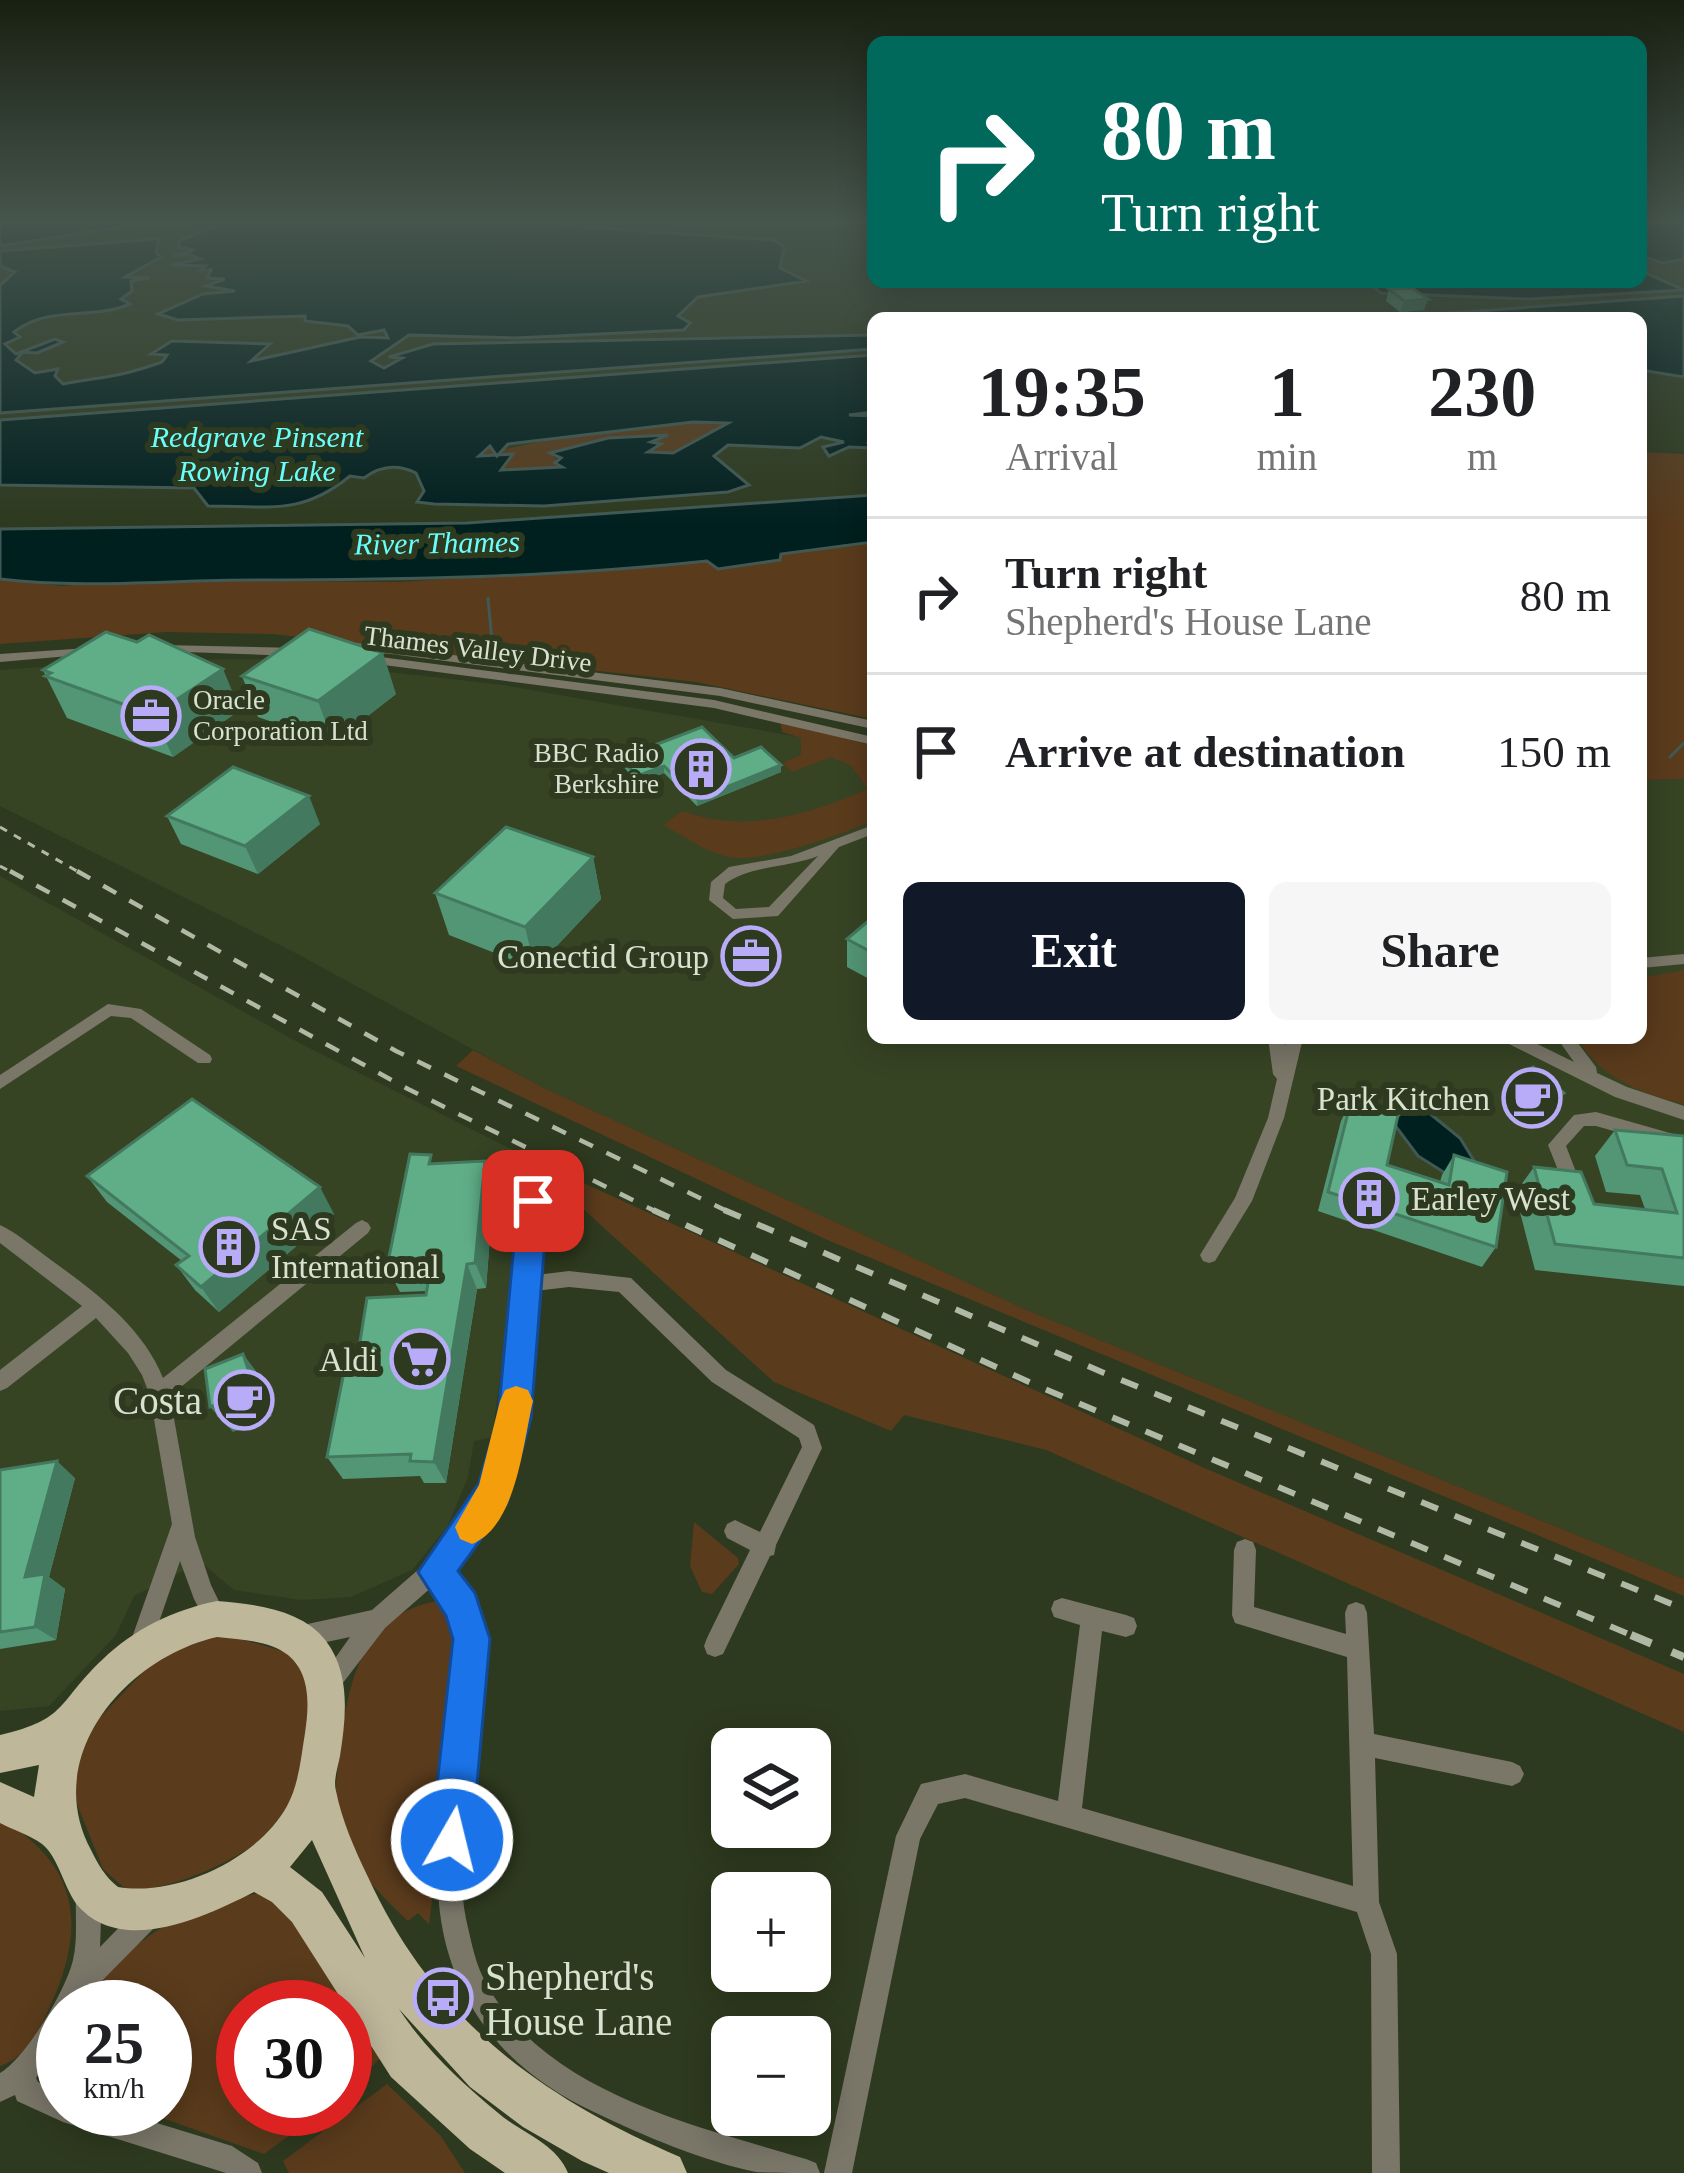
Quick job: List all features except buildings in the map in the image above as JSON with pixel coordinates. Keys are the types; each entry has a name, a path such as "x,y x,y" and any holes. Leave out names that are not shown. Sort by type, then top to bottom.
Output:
{"main road":[{"path":"0,1754 40,1745 77,1722 136,1657 185,1625 217,1619 253,1623 293,1637 318,1660 328,1684 328,1718 315,1789 291,1837 254,1870 158,1908 113,1906 90,1889 57,1830 55,1775 77,1722"},
{"path":"315,1789 358,1911 400,1979 448,2036 496,2083 551,2121 664,2173"},
{"path":"0,1802 57,1830"},
{"path":"254,1870 287,1887 308,1907 406,2061 486,2133 545,2173"}],"street":[{"name":"Thames Valley Drive","path":"313,654 153,645 260,640 437,655 721,692 867,724"},
{"path":"0,654 112,642"},
{"path":"0,654 96,652"},
{"name":"Thames Valley Drive","path":"334,656 714,704 867,740"},
{"path":"833,848 789,892 783,905 761,916 722,908 714,891 734,870 833,848 867,832"},
{"path":"753,867 779,874 789,892"},
{"path":"1647,962 1684,959"},
{"path":"0,1083 107,1010 135,1013 204,1059"},
{"path":"1277,1044 1282,1093"},
{"path":"1209,1255 1243,1201 1282,1093 1294,1044"},
{"path":"1524,1044 1679,1111 1684,1141 1580,1120 1557,1145 1578,1204"},
{"path":"1570,1044 1600,1080"},
{"path":"328,1684 377,1620 436,1572 494,1491 515,1418 533,1201"},
{"path":"160,1392 362,1228"},
{"path":"0,1233 132,1343 160,1392 180,1531 199,1590 217,1619"},
{"path":"528,1285 568,1279 624,1284 719,1376 807,1432 812,1448 715,1646"},
{"path":"0,1382 94,1308"},
{"path":"136,1657 180,1531"},
{"path":"735,1531 766,1547"},
{"path":"1245,1550 1243,1616 1354,1648"},
{"path":"436,1572 470,1623 467,1726 452,1840 453,1918 471,1987 487,2014 534,2064 590,2097 806,2173"},
{"path":"1062,1609 1126,1626"},
{"path":"1356,1612 1366,1902 1384,1954 1386,2173"},
{"path":"1069,1812 1092,1617"},
{"path":"293,1637 377,1620"},
{"path":"1363,1744 1512,1774"},
{"path":"838,2173 908,1835 930,1793 965,1786 1069,1812 1366,1902"},
{"path":"76,1980 90,1889"},
{"path":"89,1980 158,1908"},
{"path":"11,2082 36,2050"},
{"path":"157,2136 232,2159 248,2173"}],"shaded area":[{"path":"729,422 673,453 647,452 654,444 649,442 663,437 613,438 550,453 563,466 504,471 500,469 507,454 479,456 489,446 501,450 583,433"},
{"path":"1647,452 1684,454 1684,779 1647,780"},
{"path":"867,543 867,718 696,682 273,634 166,632 0,644 0,579 62,586 127,580 400,582 707,561 718,569 779,561 781,554"},
{"path":"276,659 503,685 867,749 867,1044 1647,1044 1647,780 1684,779 1684,1579 1029,1311 544,1088 290,950 0,806 0,670 136,660"},
{"path":"780,720 867,744 867,788 850,765 831,757 792,772 783,763 801,755 801,738 782,732"},
{"path":"867,789 867,823 761,856 729,857 663,825 682,811 754,821 822,807"},
{"path":"0,876 301,1044 529,1158 492,1437 474,1441 468,1477 447,1527 412,1570 351,1597 301,1600 234,1590 201,1562 134,1596 116,1635 49,1706 0,1711"},
{"path":"1684,970 1684,1104 1610,1074 1582,1044 1647,1044 1647,977"},
{"path":"473,1050 544,1088 1029,1311 1684,1579 1684,1596 825,1239 456,1066"},
{"path":"529,1158 1200,1466 1684,1674 1684,1732 1046,1450 904,1415 891,1431 774,1382 582,1208 541,1205 524,1195"},
{"path":"694,1522 738,1558 739,1564 712,1594 702,1592 690,1566"},
{"path":"438,1601 458,1621 462,1678 429,1924 418,1913 408,1921 361,1870 341,1833 336,1792 343,1725 363,1655 391,1620"},
{"path":"220,1633 289,1653 311,1676 299,1790 274,1829 228,1861 175,1883 128,1891 103,1869 71,1789 75,1760 92,1726 164,1650"},
{"path":"0,1818 48,1858 62,1880 71,1928 61,1980 36,1980 36,2034 24,2051 0,2066"},
{"path":"264,1893 286,1904 332,1980 216,1980 216,2136 289,2136 264,2154 192,2128 192,1980 101,1980 160,1929 237,1897"},
{"path":"387,2084 440,2135 465,2173 289,2173 283,2161 317,2136 372,2136 372,2095"}],"water":[{"path":"0,323 28,323 14,332 20,337 5,344 16,354 55,339 63,342 37,353 23,352 16,360 35,373 58,369 55,376 63,384 162,362 167,355 151,354 172,341 270,344 251,361 360,337 388,338 384,330 358,335 348,326 326,323 690,323 684,330 515,338 409,335 371,361 384,368 402,358 389,357 433,344 867,335 867,349 0,413"},
{"path":"1647,323 1684,323 1684,377 1647,371"},
{"name":"Redgrave Pinsent Rowing Lake","path":"867,355 867,413 849,415 867,416 867,448 849,447 829,456 823,447 844,442 821,437 800,448 728,445 714,456 749,485 728,492 544,506 434,504 417,502 424,491 416,473 396,467 364,478 350,476 300,503 267,507 208,506 194,488 0,485 0,420","holes":["693,422 728,423 673,453 648,452 661,444 651,442 668,435 608,438 550,453 561,458 555,463 562,467 501,470 513,454 498,455 508,444"]},
{"name":"River Thames","path":"867,495 867,543 781,554 780,560 718,569 707,561 423,578 94,584 0,579 0,529 467,523"},
{"path":"1418,1104 1460,1138 1481,1172 1453,1178 1418,1156 1391,1120"}],"waterway":[{"path":"488,598 493,652"},
{"path":"1670,757 1684,743"}],"railway":[{"path":"0,827 82,874"},
{"path":"0,866 15,874"},
{"path":"10,871 408,1089 659,1213"},
{"path":"77,871 396,1051 731,1213"},
{"path":"653,1210 1040,1387 1638,1638"},
{"path":"724,1210 1104,1373 1684,1609"},
{"path":"1631,1635 1684,1657"}],"slow traffic":[{"path":"472,1527 494,1491 516,1401"}],"place":[{"name":"Oracle Corporation Ltd","path":"151,716"},
{"name":"BBC Radio Berkshire","path":"701,769"},
{"name":"Conectid Group","path":"751,956"},
{"name":"Park Kitchen","path":"1532,1098"},
{"name":"Earley West","path":"1369,1198"},
{"name":"SAS International","path":"229,1247"},
{"name":"Aldi","path":"420,1359"},
{"name":"Costa","path":"244,1400"},
{"name":"Shepherd's House Lane","path":"443,1998"}],"route":[{"path":"452,1840 467,1726 472,1639 462,1606 436,1572 464,1540 494,1491 515,1418 533,1201"}]}
